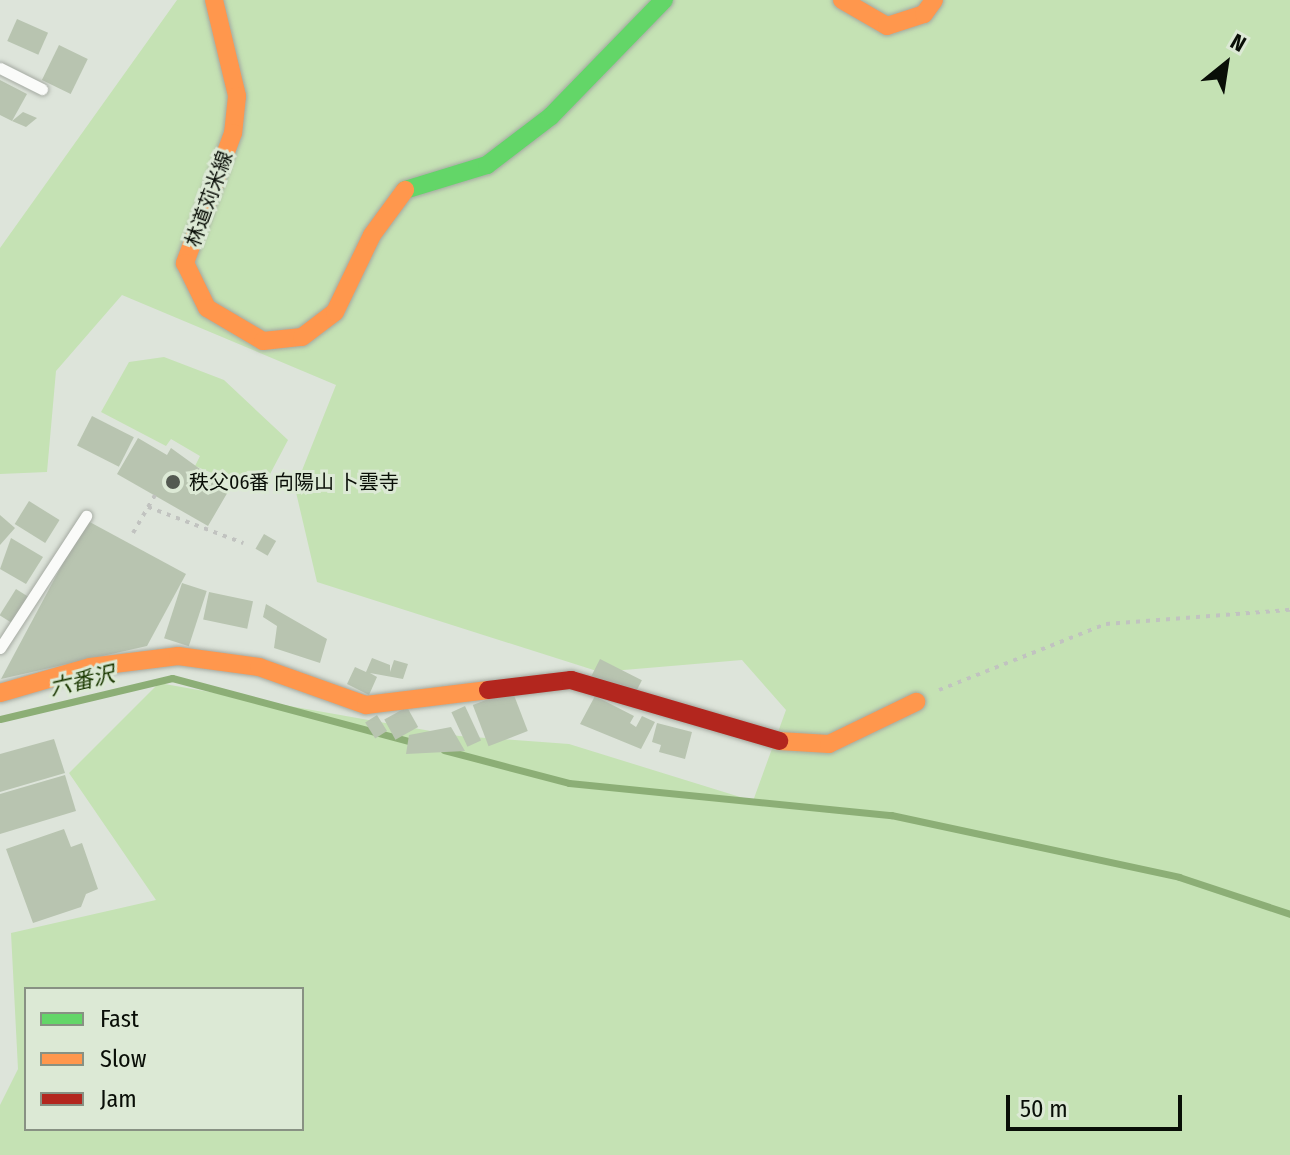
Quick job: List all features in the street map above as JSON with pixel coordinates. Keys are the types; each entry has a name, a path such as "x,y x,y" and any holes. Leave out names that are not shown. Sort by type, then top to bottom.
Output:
{"street":[{"name":"林道苅米線","path":"214,0 237,96 233,133 185,263 207,308 263,341 302,337 335,312 372,235 405,190 443,173 487,165 551,116 664,0"},
{"path":"842,0 887,26 924,14 934,0"},
{"path":"0,693 116,661 178,656 259,667 366,705 571,680 765,740 829,744 916,702"}],"lane":[{"path":"0,68 42,89"},
{"path":"0,648 86,516"}],"path":[{"path":"133,533 155,495"},
{"path":"148,507 243,543"},
{"path":"916,702 975,671 1106,624 1290,610"}],"green space":[{"path":"177,0 1290,0 1290,1155 0,1155 0,1105 18,1069 11,933 156,900 69,773 159,683 459,736 569,744 753,801 786,710 742,660 600,672 317,582 295,488 336,385 122,295 56,371 47,472 0,474 0,248"},
{"path":"164,357 224,380 288,440 260,493 195,466 200,456 171,439 166,446 101,412 129,362"}],"building":[{"path":"17,19 48,33 38,55 7,41"},
{"path":"59,45 88,59 71,94 42,80"},
{"path":"0,80 27,94 12,121 0,115"},
{"path":"23,112 37,118 26,127 12,121"},
{"path":"92,416 134,437 119,467 77,445"},
{"name":"秩父06番 向陽山 卜雲寺","path":"138,438 167,455 171,448 229,490 208,526 117,474"},
{"path":"29,501 60,520 45,543 15,524"},
{"path":"0,515 15,528 0,545"},
{"path":"86,520 186,574 147,646 1,679"},
{"path":"264,534 276,541 268,556 256,549"},
{"path":"11,538 43,557 26,584 0,569"},
{"path":"182,583 207,591 189,646 164,638"},
{"path":"16,589 29,597 12,623 0,615"},
{"path":"209,592 253,601 247,629 203,619"},
{"path":"266,604 327,639 320,663 274,648 277,626 263,617"},
{"path":"372,658 390,665 390,672 394,660 408,664 403,679 370,673 377,677 369,695 347,684 355,667 366,672"},
{"path":"600,659 642,680 633,697 591,676"},
{"path":"512,690 528,731 489,746 473,705"},
{"path":"595,696 634,716 630,723 636,727 642,716 655,722 641,749 580,724"},
{"path":"465,706 481,740 467,747 451,712"},
{"path":"407,707 418,727 395,740 384,720"},
{"path":"377,715 387,731 375,739 365,722"},
{"path":"657,723 692,732 685,759 659,752 661,745 652,742"},
{"path":"451,727 465,751 406,754 409,735"},
{"path":"54,739 65,773 0,792 0,754"},
{"path":"65,775 76,811 0,834 0,794"},
{"path":"64,829 71,847 82,843 98,889 86,894 81,907 33,923 6,849"}],"waterway":[{"name":"六番沢","path":"0,719 172,678 417,743"},
{"path":"444,750 569,783 891,815 1179,877 1290,914"}],"traffic: fast":[{"path":"405,190 487,165 551,116 664,0"}],"traffic: slow":[{"path":"214,0 237,96 233,133 185,263 207,308 263,341 302,337 335,312 372,235 405,190"},
{"path":"842,0 887,26 924,14 934,0"},
{"path":"0,693 90,667 178,656 259,667 366,705 488,690"},
{"path":"779,741 829,744 916,702"}],"traffic: jam":[{"path":"488,690 571,680 779,741"}],"place":[{"name":"秩父06番 向陽山 卜雲寺","path":"173,482"}]}
